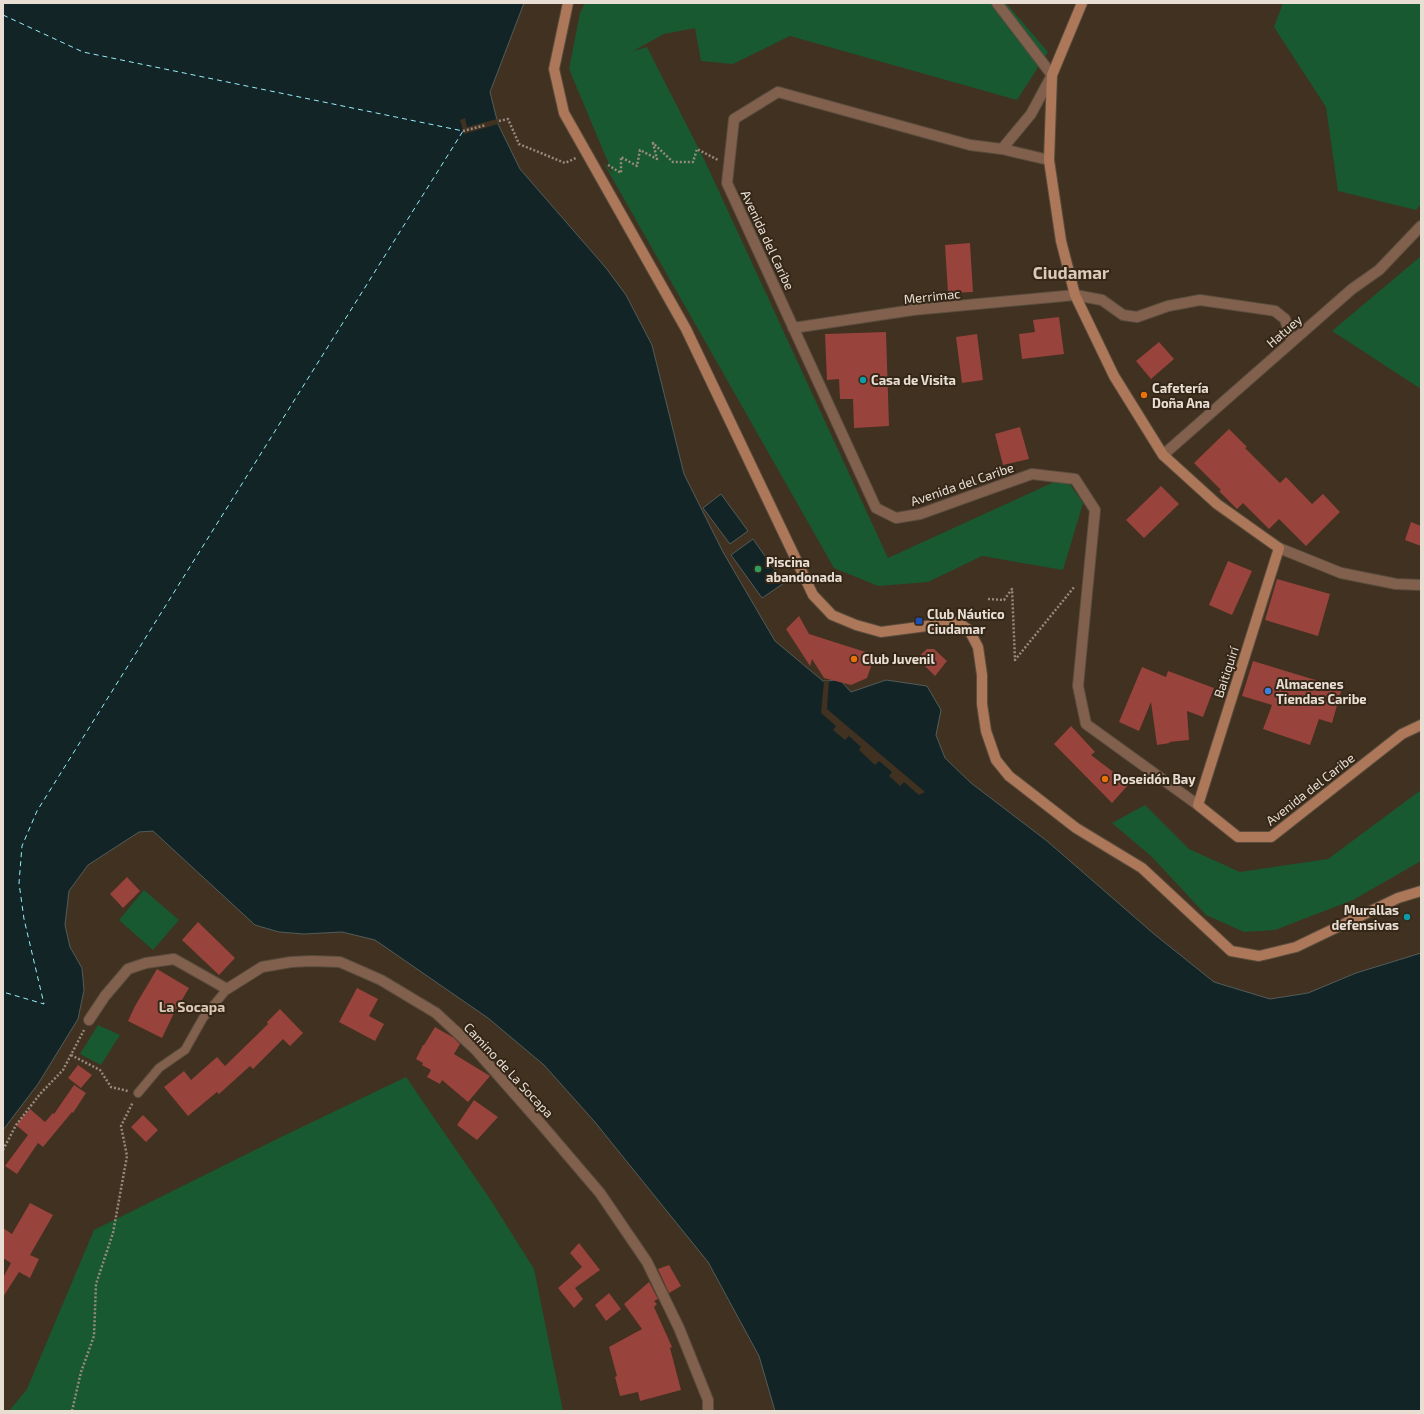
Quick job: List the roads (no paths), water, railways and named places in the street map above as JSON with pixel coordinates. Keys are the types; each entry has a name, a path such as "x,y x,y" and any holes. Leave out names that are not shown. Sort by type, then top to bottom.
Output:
{"main road":[{"path":"568,3 554,69 564,113 686,330 813,595 832,615 856,625 881,632 957,622 969,630 978,647 982,675 982,704 986,731 996,760 1009,776 1076,828 1142,868 1231,951 1260,956 1296,947 1398,898 1421,891"},
{"path":"1082,3 1052,75 1048,160 1061,241 1075,295 1114,376 1163,455 1217,504 1279,548"},
{"name":"Baitiquirí","path":"1198,805 1279,548"},
{"name":"Avenida del Caribe","path":"1198,805 1238,837 1271,837 1402,734 1421,725"}],"street":[{"path":"996,3 1052,75 1031,114 1002,149"},
{"name":"Avenida del Caribe","path":"1048,160 1002,149 970,145 778,92 734,119 727,183 876,508 896,518 920,514 1032,474 1075,479 1095,510 1078,686 1086,724 1198,805"},
{"name":"Hatuey","path":"1163,455 1352,289 1379,270 1421,226"},
{"name":"Merrimac","path":"793,328 913,310 1075,295 1102,300 1123,315 1138,317 1168,306 1200,300 1275,311 1285,319 1292,342"},
{"path":"1279,548 1341,573 1396,584 1421,585"},
{"path":"89,1020 105,996 128,968 146,963 174,959 227,989"},
{"name":"Camino de La Socapa","path":"227,989 262,967 291,962 340,962 381,980 436,1013 475,1049 600,1193 647,1262 679,1328 708,1400 708,1411"}],"lane":[{"path":"138,1093 160,1068 185,1050 203,1018 227,989"}],"place":[{"name":"Casa de Visita","path":"863,380"},
{"name":"Cafetería Doña Ana","path":"1144,395"},
{"name":"Piscina abandonada","path":"758,569"},
{"name":"Club Náutico Ciudamar","path":"919,621"},
{"name":"Club Juvenil","path":"854,659"},
{"name":"Almacenes Tiendas Caribe","path":"1268,691"},
{"name":"Poseidón Bay","path":"1105,779"},
{"name":"Murallas defensivas","path":"1407,917"}],"district":[{"name":"Ciudamar","path":"1071,272"},
{"name":"La Socapa","path":"192,1006"}]}
